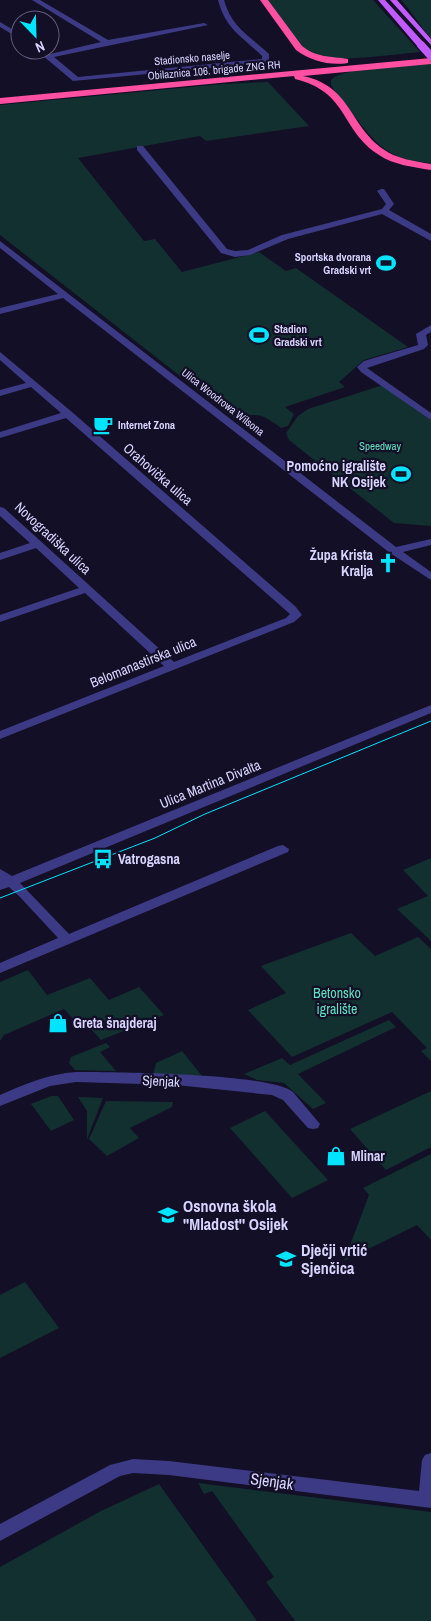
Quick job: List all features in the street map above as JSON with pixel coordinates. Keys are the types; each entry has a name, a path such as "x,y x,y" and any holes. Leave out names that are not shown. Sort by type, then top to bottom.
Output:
{"highway":[{"path":"264,0 299,48 301,54 298,60"},
{"path":"299,48 310,56 323,60 382,63"},
{"name":"Obilaznica 106. brigade ZNG RH","path":"382,63 431,56"},
{"name":"Obilaznica 106. brigade ZNG RH","path":"0,96 382,63 431,61"},
{"path":"329,87 330,79 338,74 382,63"},
{"path":"245,75 287,65"},
{"path":"245,75 300,77 315,80 329,87 377,149 402,161 431,167"},
{"name":"Obilaznica 106. brigade ZNG RH","path":"0,101 245,75"}],"main road":[{"path":"381,0 431,56"},
{"path":"394,0 431,43"}],"street":[{"path":"35,0 106,42"},
{"name":"Stadionsko naselje","path":"54,60 76,80 265,61 266,56 241,36 226,20 220,0"},
{"path":"60,53 106,42 204,25"},
{"path":"140,148 224,251 229,254 250,252 285,237 384,211 390,204 381,191"},
{"path":"384,211 431,238"},
{"name":"Ulica Woodrowa Wilsona","path":"0,244 394,551 431,577"},
{"path":"0,311 64,295"},
{"path":"431,328 421,334 423,345 421,347 362,367 431,417"},
{"name":"Orahovička ulica","path":"0,355 292,609 296,615"},
{"path":"0,393 33,384"},
{"path":"0,435 69,414"},
{"name":"Novogradiška ulica","path":"0,510 171,666"},
{"path":"394,551 431,542"},
{"path":"0,557 37,544"},
{"name":"Novogradiška ulica","path":"0,619 86,589"},
{"name":"Belomanastirska ulica","path":"2,732 290,620 296,615"},
{"name":"Ulica Martina Divalta","path":"4,880 431,709"},
{"path":"0,968 282,849"},
{"path":"4,880 28,897 66,940"},
{"name":"Sjenjak","path":"0,1101 40,1084 70,1077 228,1084 264,1087 284,1093 312,1124"},
{"name":"Sjenjak","path":"0,1533 116,1470 133,1466 169,1468 429,1500 431,1460"}],"green space":[{"path":"267,0 373,0 420,52 346,58 318,56 308,52 298,43"},
{"path":"401,0 431,0 431,38 409,9"},
{"path":"431,64 431,163 404,158 385,149 369,134 331,85 331,80 338,76 362,69"},
{"path":"268,82 309,126 206,141 200,136 78,158 144,241 155,239 182,272 259,252 286,271 296,268 408,347 364,360 339,382 345,387 285,407 294,414 288,426 281,428 264,417 255,415 235,419 0,235 0,105 223,84"},
{"name":"Speedway","path":"383,385 431,420 431,526 394,523 289,440 286,433 298,416 308,409"},
{"path":"431,858 431,941 397,909 428,896 403,870"},
{"name":"Betonsko igralište","path":"351,933 375,956 418,937 431,949 431,1061 421,1051 427,1048 392,1012 292,1057 248,1010 286,993 261,966"},
{"path":"28,970 47,995 90,978 109,1000 139,987 164,1015 101,1040 89,1027 83,1030 64,1009 4,1035 0,1041 0,982"},
{"path":"389,1020 396,1027 298,1074 326,1103 313,1109 284,1083 257,1080 244,1074 282,1058 290,1065"},
{"path":"106,1043 110,1047 100,1052 116,1071 75,1070 69,1063 71,1057"},
{"path":"182,1051 202,1076 153,1075 156,1063"},
{"path":"431,1091 431,1147 386,1170 350,1129"},
{"path":"51,1096 58,1096 74,1120 51,1131 31,1104"},
{"path":"78,1097 103,1098 87,1139 87,1111"},
{"path":"106,1101 173,1102 172,1107 130,1128 139,1138 107,1156 89,1139"},
{"path":"265,1111 328,1180 292,1198 230,1128"},
{"path":"431,1154 431,1240 417,1225 344,1261 369,1195 363,1188"},
{"path":"25,1282 59,1328 0,1358 0,1295"},
{"path":"198,1483 431,1512 431,1621 295,1621 266,1582 274,1577 212,1491 204,1494"},
{"path":"159,1484 257,1621 0,1621 0,1567 101,1511"}],"tram line":[{"path":"0,898 155,838 205,814 431,721"}],"place":[{"name":"Sportska dvorana Gradski vrt","path":"386,263"},
{"name":"Stadion Gradski vrt","path":"259,335"},
{"name":"Internet Zona","path":"103,425"},
{"name":"Pomoćno igralište NK Osijek","path":"401,474"},
{"name":"Župa Krista Kralja","path":"388,563"},
{"name":"Vatrogasna","path":"103,859"},
{"name":"Greta šnajderaj","path":"58,1023"},
{"name":"Mlinar","path":"336,1156"},
{"name":"Osnovna škola ''Mladost'' Osijek","path":"168,1215"},
{"name":"Dječji vrtić Sjenčica","path":"286,1259"}]}
